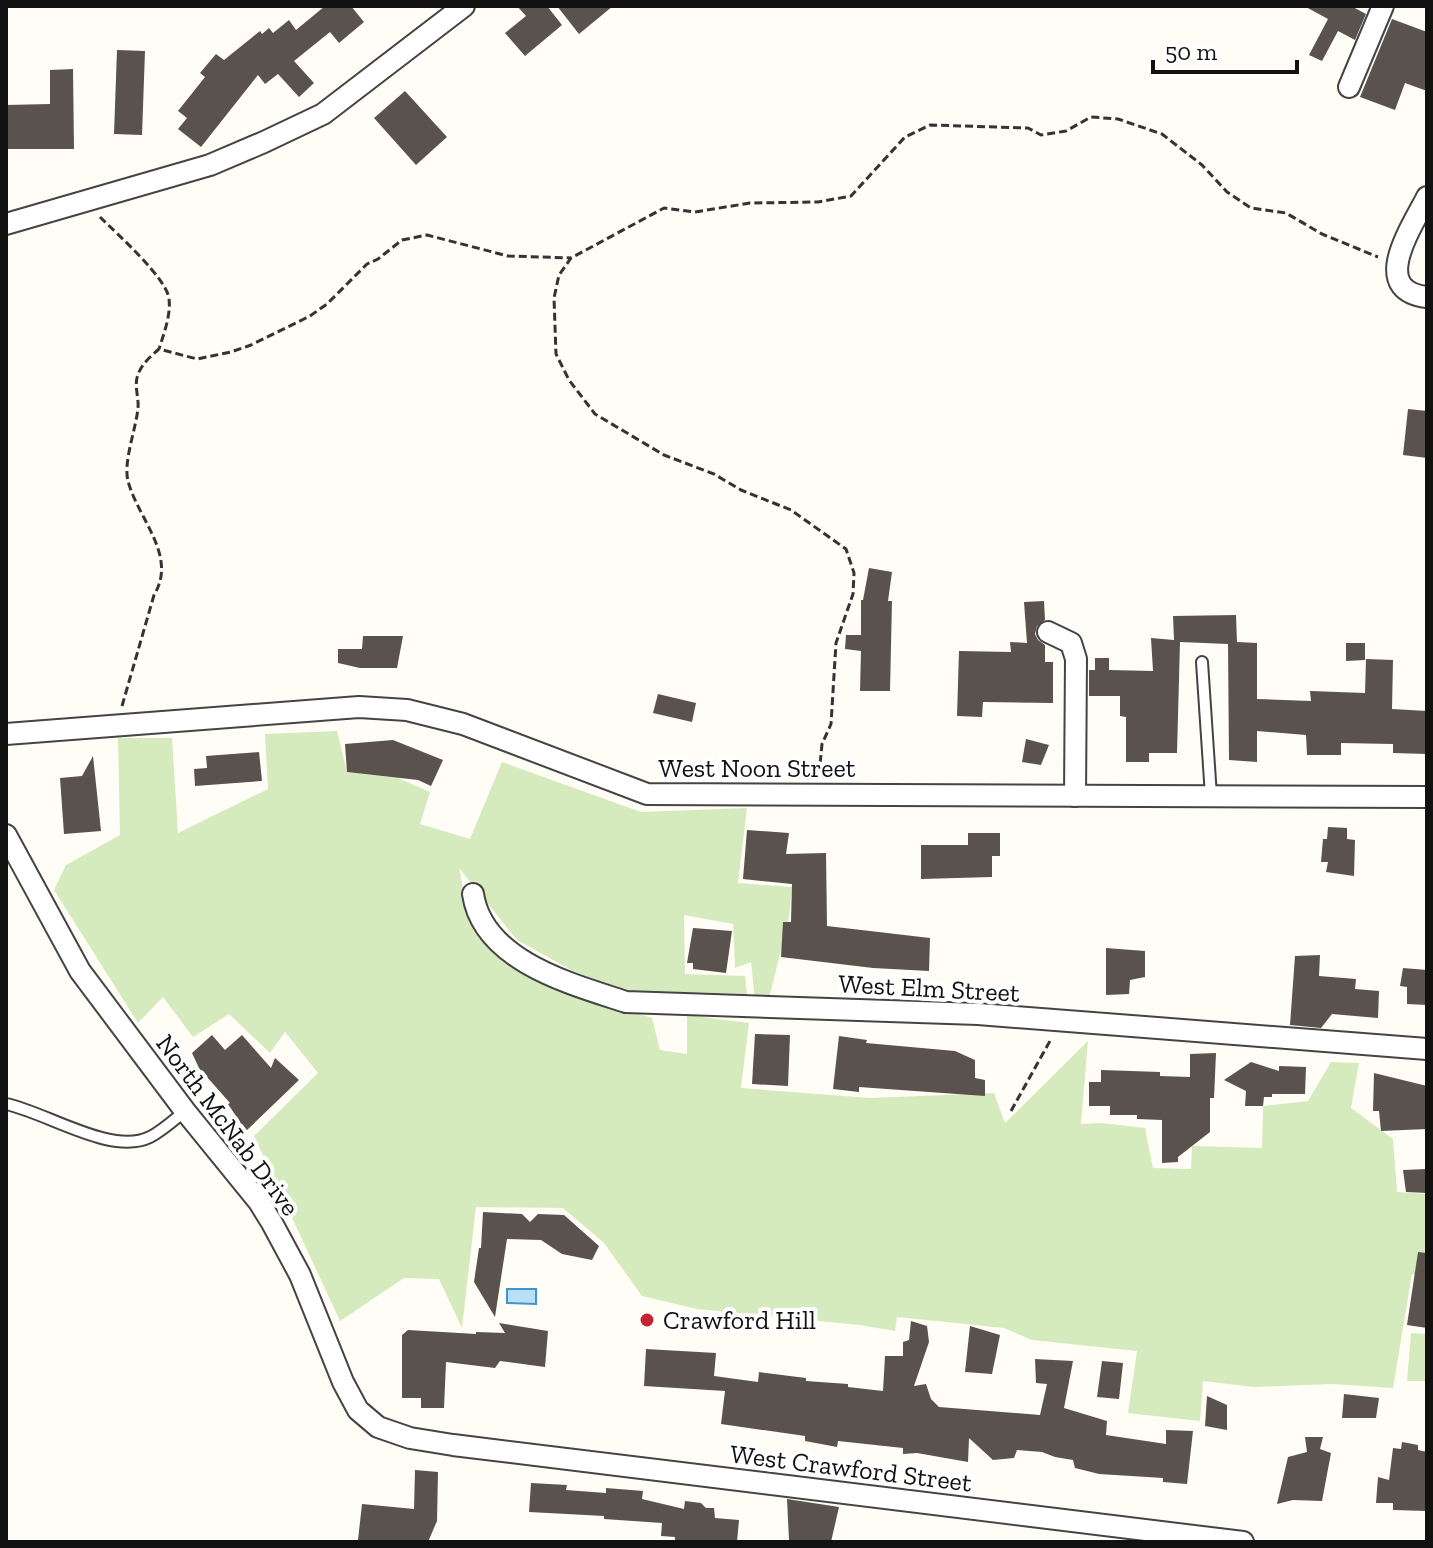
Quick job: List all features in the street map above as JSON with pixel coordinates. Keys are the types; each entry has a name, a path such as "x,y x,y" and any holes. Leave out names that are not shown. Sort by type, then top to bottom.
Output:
{"street":[{"path":"6,224 210,165 323,114 464,6"},
{"path":"1349,87 1383,6"},
{"path":"1427,197 1399,256 1399,283 1408,293 1427,297"},
{"path":"1048,632 1071,643 1076,659 1075,796"},
{"name":"West Noon Street","path":"6,734 359,707 407,710 463,724 647,794 1427,797"},
{"name":"North McNab Drive","path":"6,835 80,971 185,1111 259,1202 300,1275 343,1382 358,1410 378,1427 410,1438 453,1445"},
{"name":"West Elm Street","path":"473,894 478,918 485,928 532,966 626,1002 978,1014 1427,1049"},
{"name":"West Crawford Street","path":"453,1445 1243,1542"}],"lane":[{"path":"1202,662 1211,796"},
{"path":"6,1104 26,1108 103,1139 130,1142 148,1138 185,1111"}],"path":[{"path":"817,795 822,744 831,724 836,643 853,594 854,573 846,549 791,510 741,490 714,474 664,455 595,414 569,380 556,354 554,298 559,275 571,258 664,208 695,212 750,203 818,202 851,196 905,137 930,125 1028,128 1041,135 1066,131 1091,117 1118,119 1162,134 1202,165 1227,192 1251,208 1286,213 1322,234 1399,256"},
{"path":"84,201 156,273 170,297 167,324 159,349 139,372 136,387 139,404 127,478 161,555 162,581 154,595 116,725"},
{"path":"159,349 197,359 251,345 310,316 327,304 367,264 402,240 427,235 508,256 571,258"},
{"path":"1011,1111 1061,1021"}],"green space":[{"path":"337,731 347,772 398,778 430,792 420,824 470,839 502,762 641,812 747,808 738,883 792,887 789,917 769,999 755,1000 751,962 735,968 733,924 684,915 685,974 745,976 747,994 627,992 573,971 517,940 459,868 471,922 490,949 509,965 554,989 652,1018 660,1050 687,1054 687,1015 749,1023 741,1088 870,1098 994,1093 1005,1123 1088,1041 1081,1124 1145,1128 1153,1168 1191,1169 1192,1146 1262,1148 1263,1106 1308,1101 1331,1062 1359,1063 1351,1108 1393,1139 1397,1192 1427,1194 1427,1278 1412,1274 1393,1388 1332,1384 1254,1387 1203,1381 1200,1421 1128,1413 1137,1351 1032,1340 1004,1328 897,1317 895,1331 697,1309 642,1296 604,1243 563,1208 476,1207 462,1328 439,1279 404,1278 340,1321 254,1136 318,1073 285,1032 270,1053 229,1014 193,1037 163,997 138,1023 54,890 66,865 120,835 118,738 172,738 178,833 268,789 265,734"},
{"path":"1411,1333 1427,1334 1427,1381 1407,1381"}],"water":[{"path":"507,1289 536,1289 536,1304 507,1303"}],"building":[{"path":"325,6 351,6 364,22 339,43 330,32 294,61 314,83 299,97 278,74 265,84 258,75 201,147 178,129 187,118 178,111 205,77 200,73 216,54 224,60 260,31 262,34 269,28 273,33 289,20 296,30"},
{"path":"517,6 547,6 562,25 525,56 505,33 526,16"},
{"path":"557,6 613,6 579,34"},
{"path":"1304,6 1351,6 1366,14 1355,40 1338,31 1322,61 1309,55 1328,19"},
{"path":"1392,19 1427,32 1427,91 1405,83 1395,110 1360,97"},
{"path":"117,50 145,51 142,135 114,134"},
{"path":"73,69 74,149 6,149 6,105 50,104 50,70"},
{"path":"405,91 447,137 416,165 374,118"},
{"path":"1408,409 1427,411 1427,458 1403,455"},
{"path":"869,568 892,572 888,601 892,601 890,691 860,691 861,651 845,649 846,635 861,635 861,600"},
{"path":"1044,601 1045,620 1037,626 1035,634 1045,645 1045,662 1053,662 1053,703 983,702 982,717 957,716 959,651 1011,652 1010,642 1027,643 1024,602"},
{"path":"1236,615 1237,642 1257,643 1257,699 1311,701 1310,691 1365,693 1366,659 1393,660 1392,709 1427,711 1427,754 1393,753 1393,744 1341,743 1341,755 1307,755 1306,735 1257,731 1257,762 1229,760 1228,644 1180,642 1177,753 1149,753 1149,762 1126,762 1126,717 1120,716 1120,696 1089,696 1089,670 1095,670 1095,658 1109,658 1109,670 1153,671 1151,638 1174,640 1173,616"},
{"path":"363,636 403,636 397,668 360,668 338,663 338,649 362,649"},
{"path":"1346,643 1365,643 1365,660 1346,661"},
{"path":"658,694 696,703 692,722 653,713"},
{"path":"1026,739 1049,745 1041,765 1022,762"},
{"path":"393,740 443,760 431,786 418,780 347,772 345,744"},
{"path":"259,752 262,781 195,786 194,769 207,768 206,756"},
{"path":"93,756 101,831 64,834 60,778 82,776"},
{"path":"1328,827 1347,828 1347,839 1355,840 1354,876 1326,872 1328,862 1321,862 1323,839 1327,839"},
{"path":"747,830 789,833 786,854 826,853 827,926 930,938 929,971 781,957 783,922 791,922 792,884 743,879"},
{"path":"968,833 1000,833 1000,856 992,856 992,877 921,879 921,845 968,845"},
{"path":"693,928 732,931 726,973 693,969 693,963 687,963"},
{"path":"1106,948 1145,951 1145,977 1130,980 1129,994 1106,995"},
{"path":"1320,955 1319,976 1356,979 1355,989 1379,991 1378,1018 1332,1014 1321,1028 1290,1025 1295,956"},
{"path":"1403,968 1427,970 1427,1005 1407,1004 1407,987 1400,986"},
{"path":"755,1034 790,1035 788,1086 752,1084"},
{"path":"212,1035 225,1050 242,1035 271,1068 275,1058 299,1080 246,1131 230,1103 199,1068 192,1053"},
{"path":"839,1036 867,1040 866,1043 955,1051 975,1060 975,1078 985,1080 985,1096 859,1087 859,1092 833,1089"},
{"path":"1216,1053 1214,1098 1210,1098 1210,1132 1178,1157 1178,1162 1162,1163 1162,1120 1137,1119 1137,1115 1110,1115 1110,1106 1089,1106 1089,1082 1101,1082 1101,1070 1160,1072 1160,1076 1190,1077 1190,1054"},
{"path":"1251,1062 1279,1071 1279,1066 1306,1067 1305,1094 1272,1094 1272,1097 1264,1097 1263,1106 1245,1106 1246,1091 1224,1080"},
{"path":"1374,1073 1427,1086 1427,1129 1381,1131 1379,1111 1373,1111"},
{"path":"1427,1169 1427,1193 1406,1192 1403,1170"},
{"path":"483,1212 522,1214 530,1222 538,1214 564,1215 599,1246 592,1260 562,1254 541,1240 507,1239 495,1317 474,1282 481,1248"},
{"path":"1418,1252 1427,1253 1427,1328 1407,1325"},
{"path":"911,1321 927,1326 929,1342 914,1386 926,1384 931,1399 939,1407 1040,1415 1047,1384 1036,1383 1035,1359 1073,1361 1064,1408 1107,1421 1106,1435 1166,1444 1166,1430 1193,1431 1187,1484 1163,1482 1163,1478 1099,1474 1075,1468 1073,1460 1042,1452 1017,1450 1014,1458 993,1460 969,1438 968,1462 917,1453 903,1454 903,1448 838,1441 837,1447 805,1441 805,1436 721,1424 725,1391 644,1386 646,1349 716,1353 714,1376 758,1382 759,1372 883,1391 885,1356 903,1356 903,1342 909,1340"},
{"path":"499,1323 548,1331 545,1367 500,1361 495,1368 446,1362 444,1408 421,1408 421,1398 402,1398 402,1335 408,1330 505,1333"},
{"path":"970,1326 1000,1335 992,1374 965,1372"},
{"path":"1102,1361 1123,1363 1119,1399 1097,1397"},
{"path":"1344,1394 1379,1398 1376,1418 1342,1418"},
{"path":"1207,1396 1227,1405 1227,1430 1205,1426"},
{"path":"1305,1437 1323,1437 1320,1449 1331,1453 1322,1501 1293,1500 1277,1504 1288,1457 1307,1452"},
{"path":"1402,1442 1418,1445 1418,1450 1427,1452 1427,1511 1393,1510 1393,1503 1376,1503 1378,1477 1389,1480 1393,1448 1401,1449"},
{"path":"415,1470 438,1472 437,1521 428,1542 358,1540 362,1504 414,1509"},
{"path":"531,1483 567,1485 566,1490 606,1493 606,1488 643,1491 642,1499 684,1509 685,1501 701,1503 706,1508 714,1508 715,1518 739,1520 737,1542 675,1542 675,1537 661,1536 662,1523 529,1512"},
{"path":"787,1499 839,1507 831,1542 789,1540"}],"place":[{"name":"Crawford Hill","path":"647,1320"}]}
